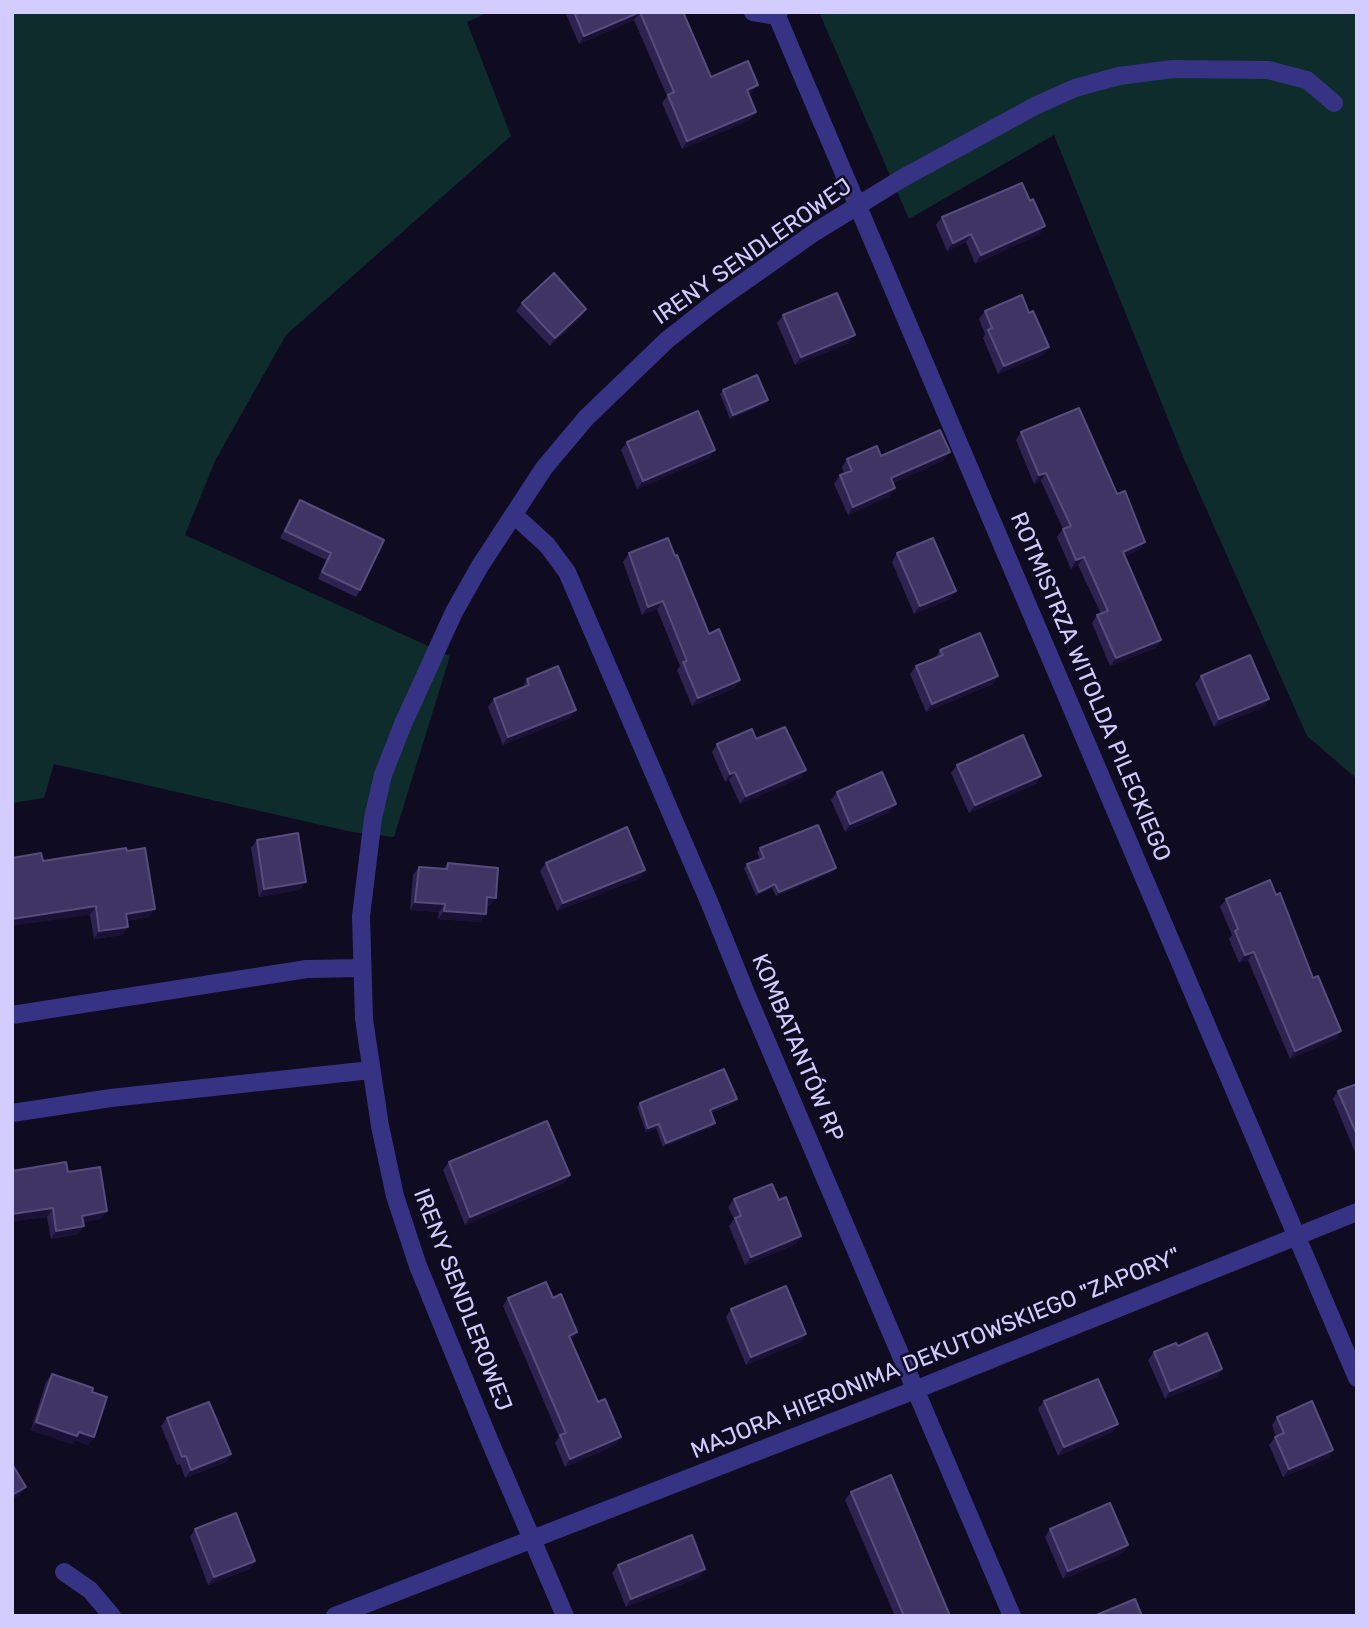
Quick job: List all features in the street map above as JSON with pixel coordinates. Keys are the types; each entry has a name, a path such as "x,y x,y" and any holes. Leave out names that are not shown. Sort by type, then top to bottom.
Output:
{"street":[{"name":"ROTMISTRZA WITOLDA PILECKIEGO","path":"753,12 778,14 1357,1378"},
{"name":"IRENY SENDLEROWEJ","path":"565,1616 418,1266 396,1196 380,1126 363,1019 362,916 367,858 383,775 422,679 454,612 480,566 544,468 586,418 667,340 714,303 816,232 901,179 1035,106 1074,88 1119,76 1173,69 1268,70 1307,80 1334,103"},
{"name":"KOMBATANTÓW RP","path":"514,515 547,545 567,572 1012,1616"},
{"path":"12,1015 307,969 361,968"},
{"path":"12,1113 111,1098 371,1070"},
{"name":"MAJORA HIERONIMA DEKUTOWSKIEGO \"ZAPORY\"","path":"532,1539 915,1390 1357,1212"},
{"path":"335,1616 532,1539"},
{"path":"64,1572 90,1590 113,1616"}],"green space":[{"path":"12,12 489,12 467,22 511,136 286,335 215,461 185,535 450,656 394,837 352,832 54,764 44,798 12,803"},
{"path":"819,12 1357,12 1357,779 1307,736 1185,461 1054,135 909,219"}],"building":[{"path":"574,12 640,12 584,36"},
{"path":"640,12 683,12 711,77 748,61 758,85 747,90 756,112 687,141 668,95 674,92"},
{"path":"1022,183 1030,201 1033,199 1045,226 981,255 971,234 953,243 942,217"},
{"path":"554,273 586,309 555,338 522,303"},
{"path":"837,293 855,335 801,357 783,315"},
{"path":"1022,295 1029,313 1033,311 1049,347 1004,366 988,330 992,328 985,311"},
{"path":"757,375 768,400 733,415 723,390"},
{"path":"1079,408 1117,494 1125,491 1145,542 1123,552 1161,640 1116,658 1097,615 1108,611 1084,557 1076,560 1063,529 1071,526 1046,473 1039,475 1021,432"},
{"path":"698,411 715,450 643,481 627,442"},
{"path":"940,430 950,452 891,478 895,488 853,507 840,475 852,471 847,459 877,446 881,456"},
{"path":"300,500 384,540 360,590 322,572 331,553 285,531"},
{"path":"668,538 709,634 719,629 740,680 698,698 683,662 687,661 663,601 648,607 629,553"},
{"path":"933,538 956,591 920,606 897,553"},
{"path":"980,633 998,676 932,704 916,666 943,655 940,650"},
{"path":"1250,655 1269,699 1219,719 1201,676"},
{"path":"558,666 576,710 508,737 494,699 529,685 527,679"},
{"path":"785,727 806,770 746,796 735,772 730,774 717,744 752,729 756,739"},
{"path":"1023,735 1041,776 975,805 957,765"},
{"path":"882,772 896,804 850,824 837,792"},
{"path":"818,825 836,868 779,892 775,884 759,892 747,864 764,858 760,848"},
{"path":"627,827 645,870 563,903 546,863"},
{"path":"298,833 306,882 264,889 257,840"},
{"path":"126,848 127,851 145,848 155,909 126,914 128,927 99,931 96,906 12,919 12,858 41,853 43,861"},
{"path":"448,863 498,868 496,898 487,897 486,914 444,911 445,904 415,902 419,867 447,869"},
{"path":"1270,880 1276,895 1280,893 1313,978 1318,976 1341,1031 1295,1051 1254,952 1245,955 1226,899"},
{"path":"724,1069 737,1099 710,1110 715,1123 666,1143 659,1124 648,1128 640,1103"},
{"path":"1357,1084 1357,1135 1338,1091"},
{"path":"547,1121 570,1175 470,1217 449,1162"},
{"path":"66,1162 68,1172 100,1167 107,1211 82,1216 84,1226 56,1231 53,1208 12,1214 12,1171"},
{"path":"772,1184 779,1200 786,1197 801,1236 751,1257 735,1218 741,1216 734,1199"},
{"path":"546,1282 553,1298 561,1294 577,1332 569,1336 598,1402 605,1399 621,1437 570,1459 560,1435 566,1433 508,1298"},
{"path":"786,1286 806,1334 751,1357 731,1309"},
{"path":"1207,1333 1222,1369 1170,1391 1154,1352 1176,1343 1178,1346"},
{"path":"52,1374 93,1388 92,1392 107,1397 94,1437 79,1432 77,1436 36,1422"},
{"path":"1098,1379 1118,1424 1064,1447 1044,1401"},
{"path":"1312,1401 1333,1450 1289,1469 1275,1437 1284,1433 1277,1417"},
{"path":"209,1402 231,1454 191,1470 186,1456 182,1457 167,1418"},
{"path":"12,1464 26,1487 12,1495"},
{"path":"891,1475 950,1616 904,1616 851,1492"},
{"path":"1110,1503 1128,1545 1068,1571 1050,1529"},
{"path":"236,1513 255,1561 214,1577 195,1529"},
{"path":"692,1535 705,1569 631,1599 618,1565"},
{"path":"1135,1599 1142,1616 1094,1616"}]}
